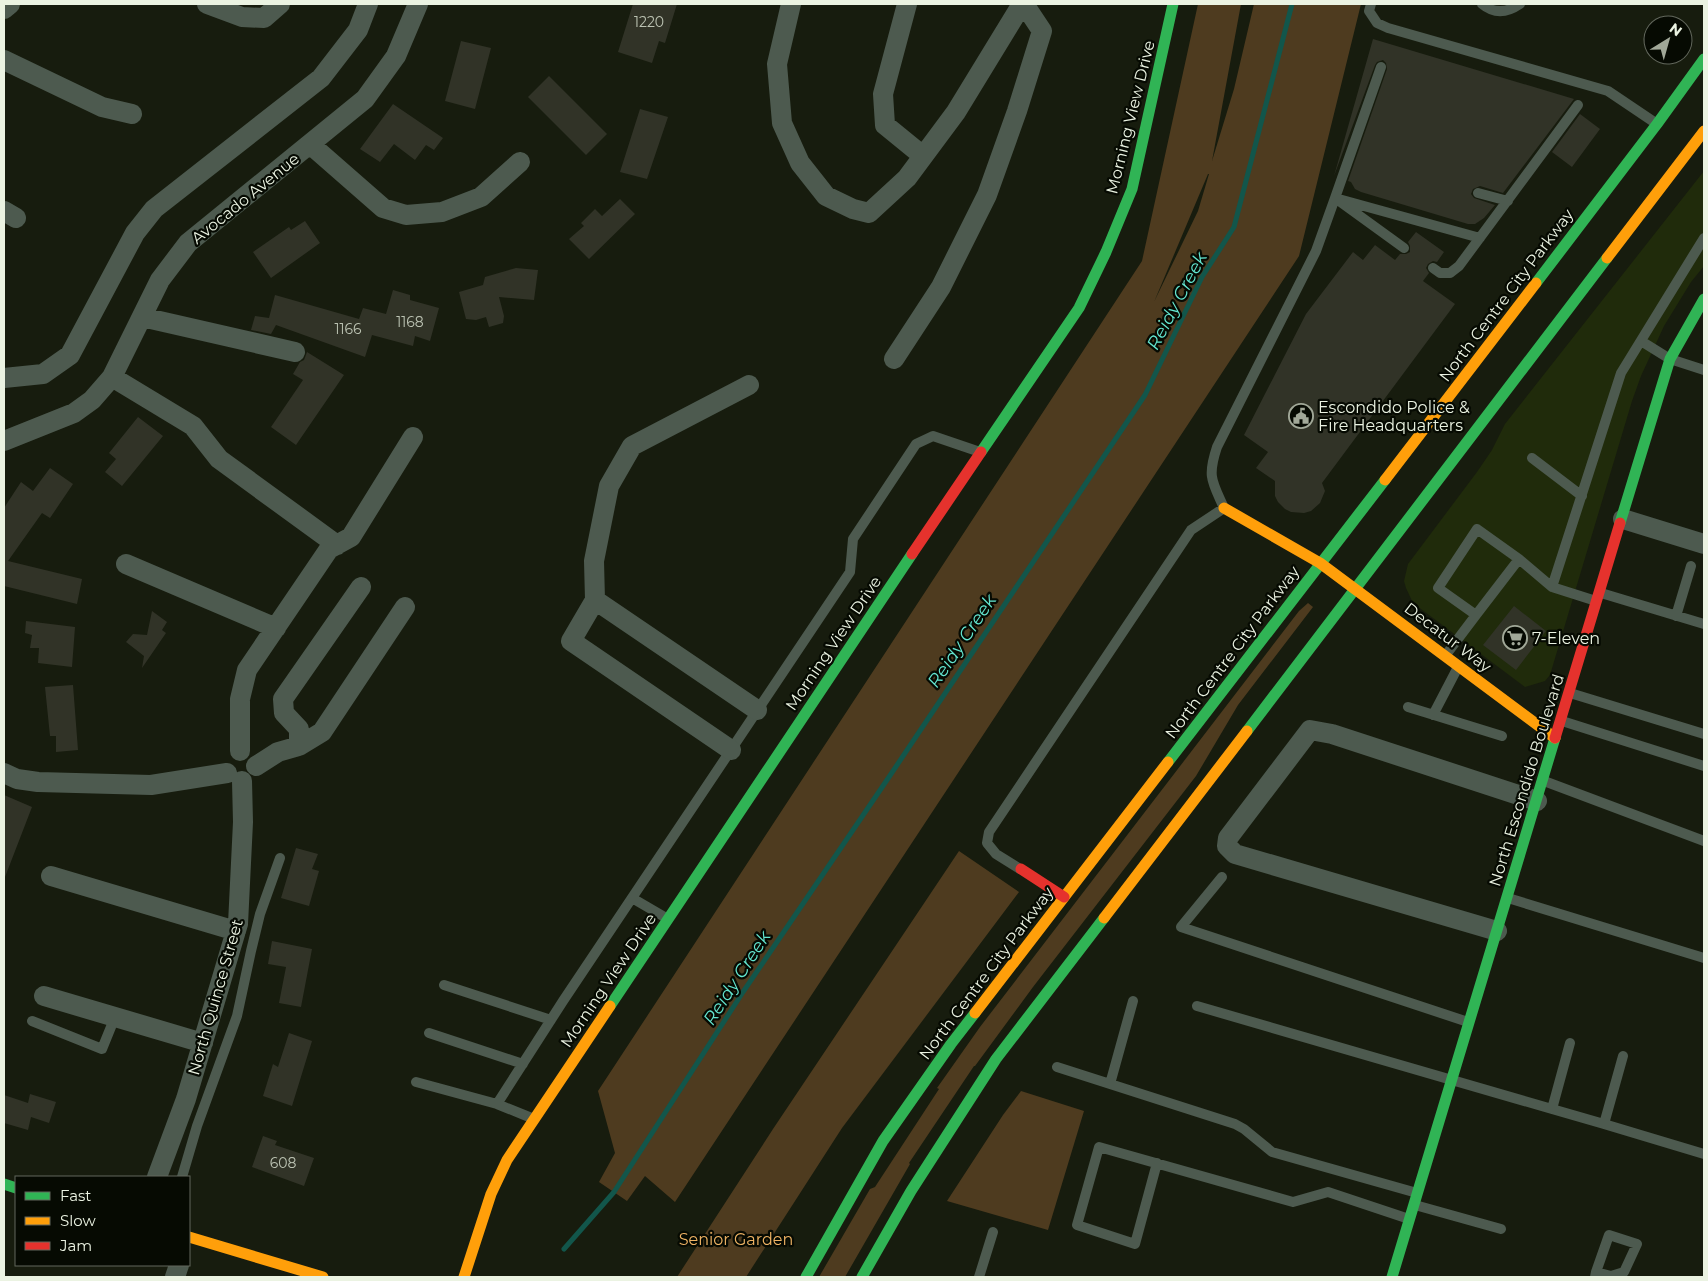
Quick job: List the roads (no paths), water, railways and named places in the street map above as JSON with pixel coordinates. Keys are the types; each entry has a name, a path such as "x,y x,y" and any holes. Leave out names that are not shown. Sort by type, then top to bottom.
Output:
{"main road":[{"name":"Morning View Drive","path":"464,1277 491,1194 507,1160 980,452 1079,308 1106,252 1132,189 1173,4"},
{"name":"North Centre City Parkway","path":"806,1277 883,1141 951,1044 1320,563 1416,441 1657,124 1704,59"},
{"path":"862,1277 911,1191 996,1059 1704,131"},
{"name":"North Escondido Boulevard","path":"1392,1277 1670,359 1704,299"},
{"name":"Decatur Way","path":"1224,508 1320,563 1555,738"},
{"path":"1021,869 1064,897"},
{"path":"822,1226 883,1141"},
{"path":"190,1237 323,1277"}],"street":[{"path":"4,9 10,4"},
{"path":"207,4 242,17 264,18 280,4"},
{"path":"4,378 43,374 70,355 135,233 154,208 321,78 358,30 368,4"},
{"name":"Avocado Avenue","path":"4,441 74,413 92,400 112,377 160,280 188,243 365,100 396,56 418,4"},
{"path":"791,4 777,64 782,123 800,164 826,196 853,209 869,214 907,178 956,112 1023,4 1042,31 1018,111 987,195 941,287 894,358"},
{"path":"907,4 884,94 885,125 923,156"},
{"path":"4,60 102,107 132,114"},
{"name":"Avocado Avenue","path":"311,145 382,208 406,215 442,212 481,197 520,162"},
{"path":"142,318 294,352"},
{"path":"112,377 193,426 219,459 337,545"},
{"path":"731,750 571,641 595,600 594,561 608,486 632,446 749,385"},
{"path":"240,752 240,700 247,670 329,550 351,537 413,437"},
{"path":"1623,519 1704,544"},
{"path":"126,564 276,628"},
{"path":"299,746 299,729 284,713 283,699 362,587"},
{"path":"595,600 757,710"},
{"path":"4,773 18,779 38,782 151,785 252,777 256,766 278,752 299,746 322,732 405,607"},
{"path":"1497,931 1235,854 1227,846 1228,838 1310,730 1332,734 1537,801"},
{"path":"234,777 226,761 234,753 240,752 251,755 256,766"},
{"name":"North Quince Street","path":"156,1176 186,1099 238,924 243,822 234,777"},
{"path":"51,876 236,931"},
{"path":"44,996 203,1043"}],"lane":[{"path":"1371,4 1369,10 1377,23 1388,28 1608,91 1657,124"},
{"path":"1482,4 1489,10 1498,12 1506,12 1520,4"},
{"path":"1021,869 996,854 987,843 989,832 1191,530 1224,508 1211,478 1212,463 1217,447 1316,251 1381,66"},
{"path":"1433,268 1440,273 1450,273 1459,266 1578,105"},
{"path":"1478,193 1508,201"},
{"path":"1335,198 1480,238"},
{"path":"1335,198 1404,248"},
{"path":"1552,587 1621,373 1704,238"},
{"path":"1641,341 1670,359 1704,370"},
{"path":"497,1104 850,572 853,539 916,444 933,436 980,452"},
{"path":"1532,458 1582,496"},
{"path":"1476,615 1438,588 1477,529 1519,559 1552,587 1704,624"},
{"path":"1445,656 1519,559"},
{"path":"1676,616 1691,566"},
{"path":"1433,715 1459,666"},
{"path":"1569,692 1704,734"},
{"path":"1408,707 1502,736"},
{"path":"1561,720 1704,766"},
{"path":"1543,781 1704,841"},
{"path":"182,1176 200,1117 237,1016 250,951 260,914 280,858"},
{"path":"1222,877 1182,927 1469,1022"},
{"path":"1507,897 1704,958"},
{"path":"632,898 668,919"},
{"path":"444,985 552,1020"},
{"path":"1110,1084 1134,1001"},
{"path":"1197,1006 1704,1154"},
{"path":"32,1021 102,1049 115,1017"},
{"path":"429,1033 523,1064"},
{"path":"1552,1109 1570,1043"},
{"path":"1604,1124 1623,1056"},
{"path":"1057,1067 1235,1124 1272,1152 1418,1194"},
{"path":"416,1082 497,1104 534,1120"},
{"path":"1157,1164 1135,1244 1078,1225 1099,1147 1293,1202 1328,1192 1410,1219"},
{"path":"1414,1205 1501,1229"},
{"path":"979,1277 993,1232"},
{"path":"1609,1235 1637,1244 1624,1272 1611,1276 1596,1275 1609,1235"}],"waterway":[{"name":"Reidy Creek","path":"564,1249 614,1192 743,992 1145,395 1202,277 1234,227 1292,4"}],"place":[{"name":"Escondido Police & Fire Headquarters","path":"1301,416"},
{"name":"7-Eleven","path":"1515,638"}],"park label":[{"name":"Senior Garden","path":"736,1239"}]}
